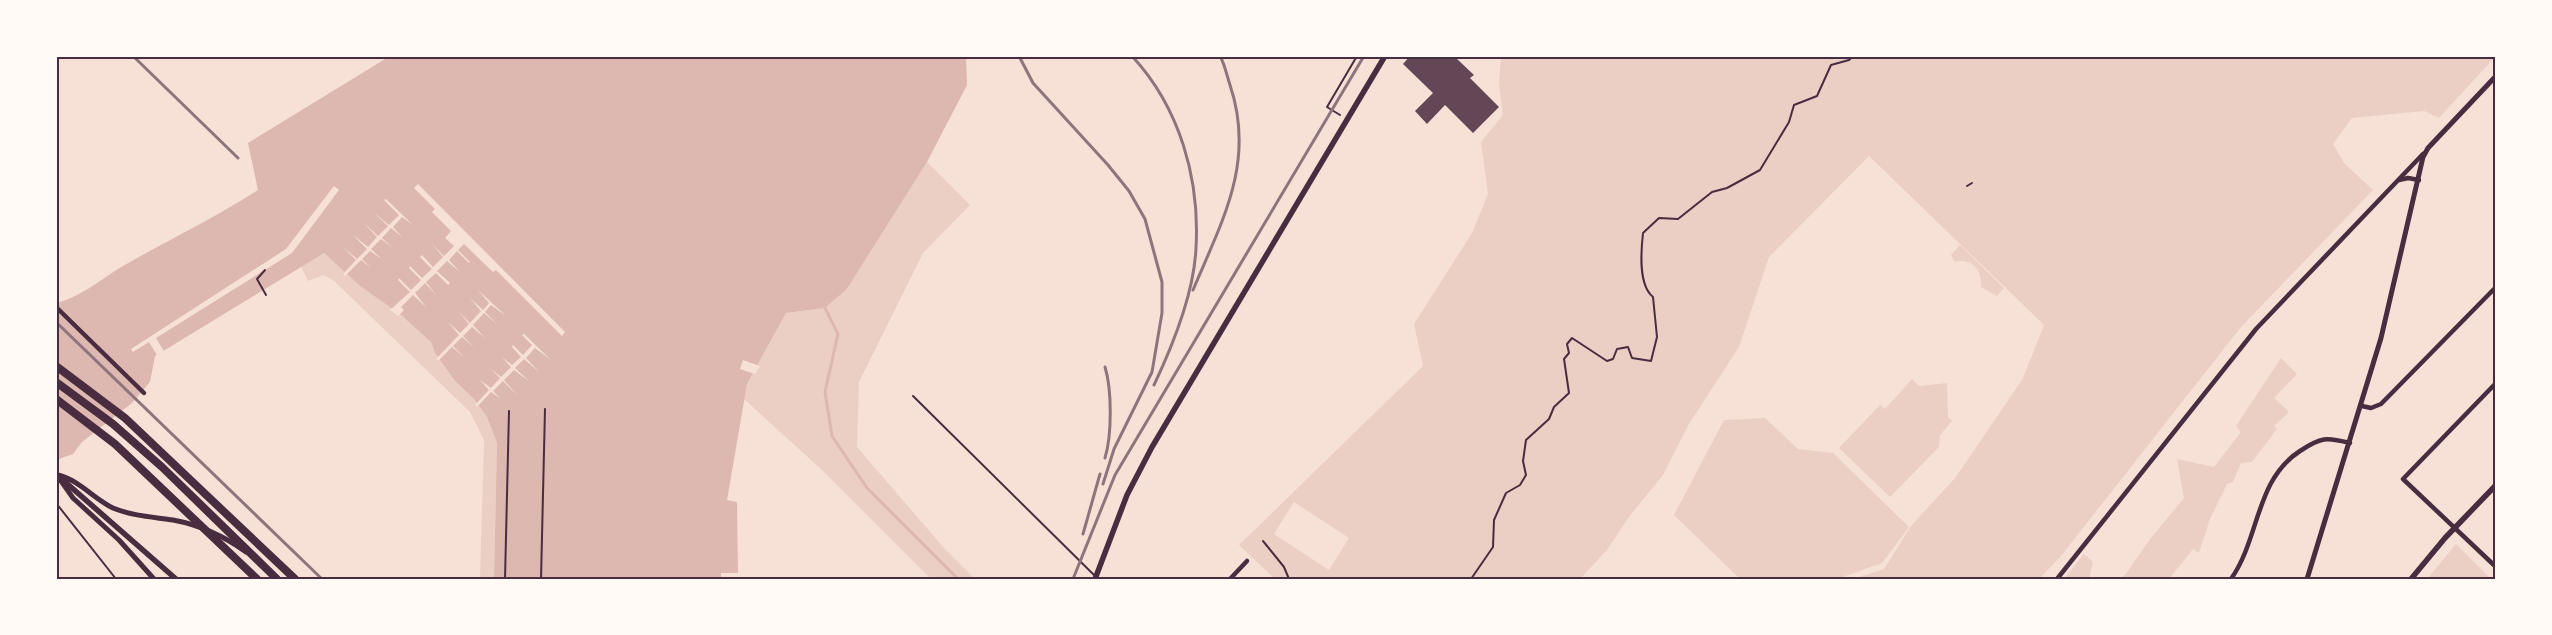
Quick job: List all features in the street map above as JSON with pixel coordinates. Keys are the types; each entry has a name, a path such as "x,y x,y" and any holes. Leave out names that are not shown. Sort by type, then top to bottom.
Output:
{"highway":[{"path":"56,366 125,418 295,579"},
{"path":"56,382 113,424 155,461 277,579"},
{"path":"56,398 115,444 257,579"}],"main road":[{"path":"1096,578 1127,495 1152,447 1385,56"},
{"path":"57,474 176,579"},
{"path":"2411,579 2454,528 2496,485"}],"street":[{"path":"2057,579 2256,329 2426,152 2496,76"},
{"path":"2307,579 2362,406 2396,280 2426,152"},
{"path":"2398,180 2408,178 2419,180"},
{"path":"2362,406 2370,408 2381,404 2496,287"},
{"path":"56,307 144,392"},
{"path":"2496,383 2403,479 2496,567"},
{"path":"2231,579 2246,554 2266,494 2280,468 2292,456 2321,439 2350,443"},
{"path":"57,474 73,498 118,540 154,579"},
{"path":"57,474 68,477 99,501 116,509 133,514 176,521 226,538 273,579"},
{"path":"1230,579 1247,561"}],"lane":[{"path":"913,396 1096,578"}],"path":[{"path":"1337,113 1327,107 1357,56"},
{"path":"1471,579 1493,547 1494,520 1506,493 1520,485 1526,475 1523,461 1526,440 1549,419 1554,407 1569,393 1564,359 1569,353 1567,344 1572,338 1607,360 1612,359 1616,349 1628,348 1632,358 1651,361 1656,337 1653,297 1648,292 1643,281 1643,233 1659,218 1678,218 1712,192 1727,188 1760,170 1789,122 1794,105 1817,96 1831,65 1849,60 1853,56"},
{"path":"1967,186 1972,183"},
{"path":"265,270 256,279 266,295"},
{"path":"541,579 545,410"},
{"path":"505,579 509,411"},
{"path":"56,503 116,579"},
{"path":"1263,541 1284,567 1289,579"}],"shaded area":[{"path":"390,56 966,56 967,85 927,162 847,289 825,308 786,313 747,384 727,500 737,502 738,573 721,573 721,579 494,579 497,443 487,417 474,399 455,381 435,353 431,342 401,315 360,286 324,253 155,356 150,382 132,403 82,442 73,454 56,460 56,303 74,297 123,266 258,190 248,143"},
{"path":"1501,56 2496,56 2439,118 2424,111 2352,118 2333,144 2344,163 2373,190 2241,327 2061,556 2039,579 1853,579 1884,569 1911,526 1955,478 2022,380 2044,325 1869,156 1769,257 1739,347 1689,424 1663,475 1629,517 1607,550 1580,579 1275,579 1239,545 1423,366 1414,324 1472,233 1488,194 1481,142 1503,115 1499,84","holes":["1294,502 1349,538 1329,570 1274,534"]},
{"path":"927,162 970,205 923,253 859,382 857,447 944,548 975,579 931,579 823,471 744,399 747,384 786,313 825,308 847,289"},
{"path":"1960,245 2004,288 1997,296 1981,287 1980,275 1975,266 1966,261 1955,262 1951,255"},
{"path":"324,253 360,286 401,315 431,342 435,353 455,381 474,399 487,417 497,443 494,579 480,579 484,440 470,412 333,280 323,275 308,281 301,266"},
{"path":"2281,358 2297,374 2274,398 2289,412 2274,426 2277,429 2252,462 2241,463 2233,482 2227,484 2210,519 2199,553 2193,549 2169,579 2119,579 2125,575 2150,539 2184,498 2177,459 2214,467 2241,432 2236,426"},
{"path":"1912,379 1919,386 1947,383 1948,417 1952,421 1940,435 1939,447 1890,497 1839,448 1880,405 1885,409"},
{"path":"1765,418 1798,449 1833,453 1909,527 1882,563 1837,579 1740,579 1674,515 1724,420"},
{"path":"2456,544 2491,579 2427,579"},
{"path":"2084,554 2093,562 2089,579 2064,579"}],"pier":[{"path":"418,184 565,332 562,336 496,270 493,272 464,244 458,250 470,262 457,251 449,260 460,272 447,261 437,271 450,283 448,285 436,273 426,282 437,296 425,283 415,293 426,307 413,295 401,307 404,310 398,316 390,310 410,292 398,280 399,278 411,290 421,280 409,268 410,266 422,278 432,269 420,257 422,255 433,267 443,257 432,244 444,256 454,246 445,238 451,231 432,212 435,209 414,188"},
{"path":"334,186 339,190 292,253 156,338 165,353 158,357 149,342 133,352 131,349 286,249"},
{"path":"386,199 413,225 402,217 393,227 402,237 391,228 382,238 392,247 381,239 371,249 382,259 370,251 362,259 371,268 361,260 345,276 343,274 356,260 342,246 357,259 367,249 352,234 368,247 377,237 363,222 378,236 388,226 373,212 389,225 399,215 384,200"},
{"path":"478,290 506,316 491,305 485,312 498,325 484,313 473,325 485,338 472,327 463,336 475,348 462,337 453,346 465,358 452,347 438,361 436,359 459,335 448,322 460,333 469,324 458,311 470,323 481,311 470,298 483,310 489,303"},
{"path":"524,334 551,360 535,348 526,358 539,372 524,359 515,368 530,382 514,370 504,380 517,395 503,381 493,391 501,399 491,392 477,407 475,405 489,390 480,380 491,388 500,378 491,369 501,377 511,367 502,357 512,365 521,357 512,347 513,345 523,355 532,345 522,335"},
{"path":"743,360 760,366 755,374 740,369"}],"building":[{"path":"1410,56 1458,56 1456,58 1474,75 1470,78 1499,107 1473,133 1445,105 1427,124 1415,111 1433,93 1403,64"}],"waterway":[{"path":"825,308 838,334 825,392 832,436 867,488 958,579"}],"railway":[{"path":"133,56 238,158"},
{"path":"1019,56 1033,83 1108,165 1129,191 1145,219 1162,282 1162,313 1152,372 1114,449 1103,484"},
{"path":"1132,56 1149,76 1163,98 1184,146 1194,196 1196,222 1196,248 1187,301 1175,336 1154,385"},
{"path":"1193,290 1224,215 1237,166 1239,140 1237,113 1226,70 1220,56"},
{"path":"1073,579 1115,475 1364,56"},
{"path":"56,322 322,579"},
{"path":"1105,367 1109,388 1110,412 1109,437 1105,458"},
{"path":"1083,534 1100,474"}]}
